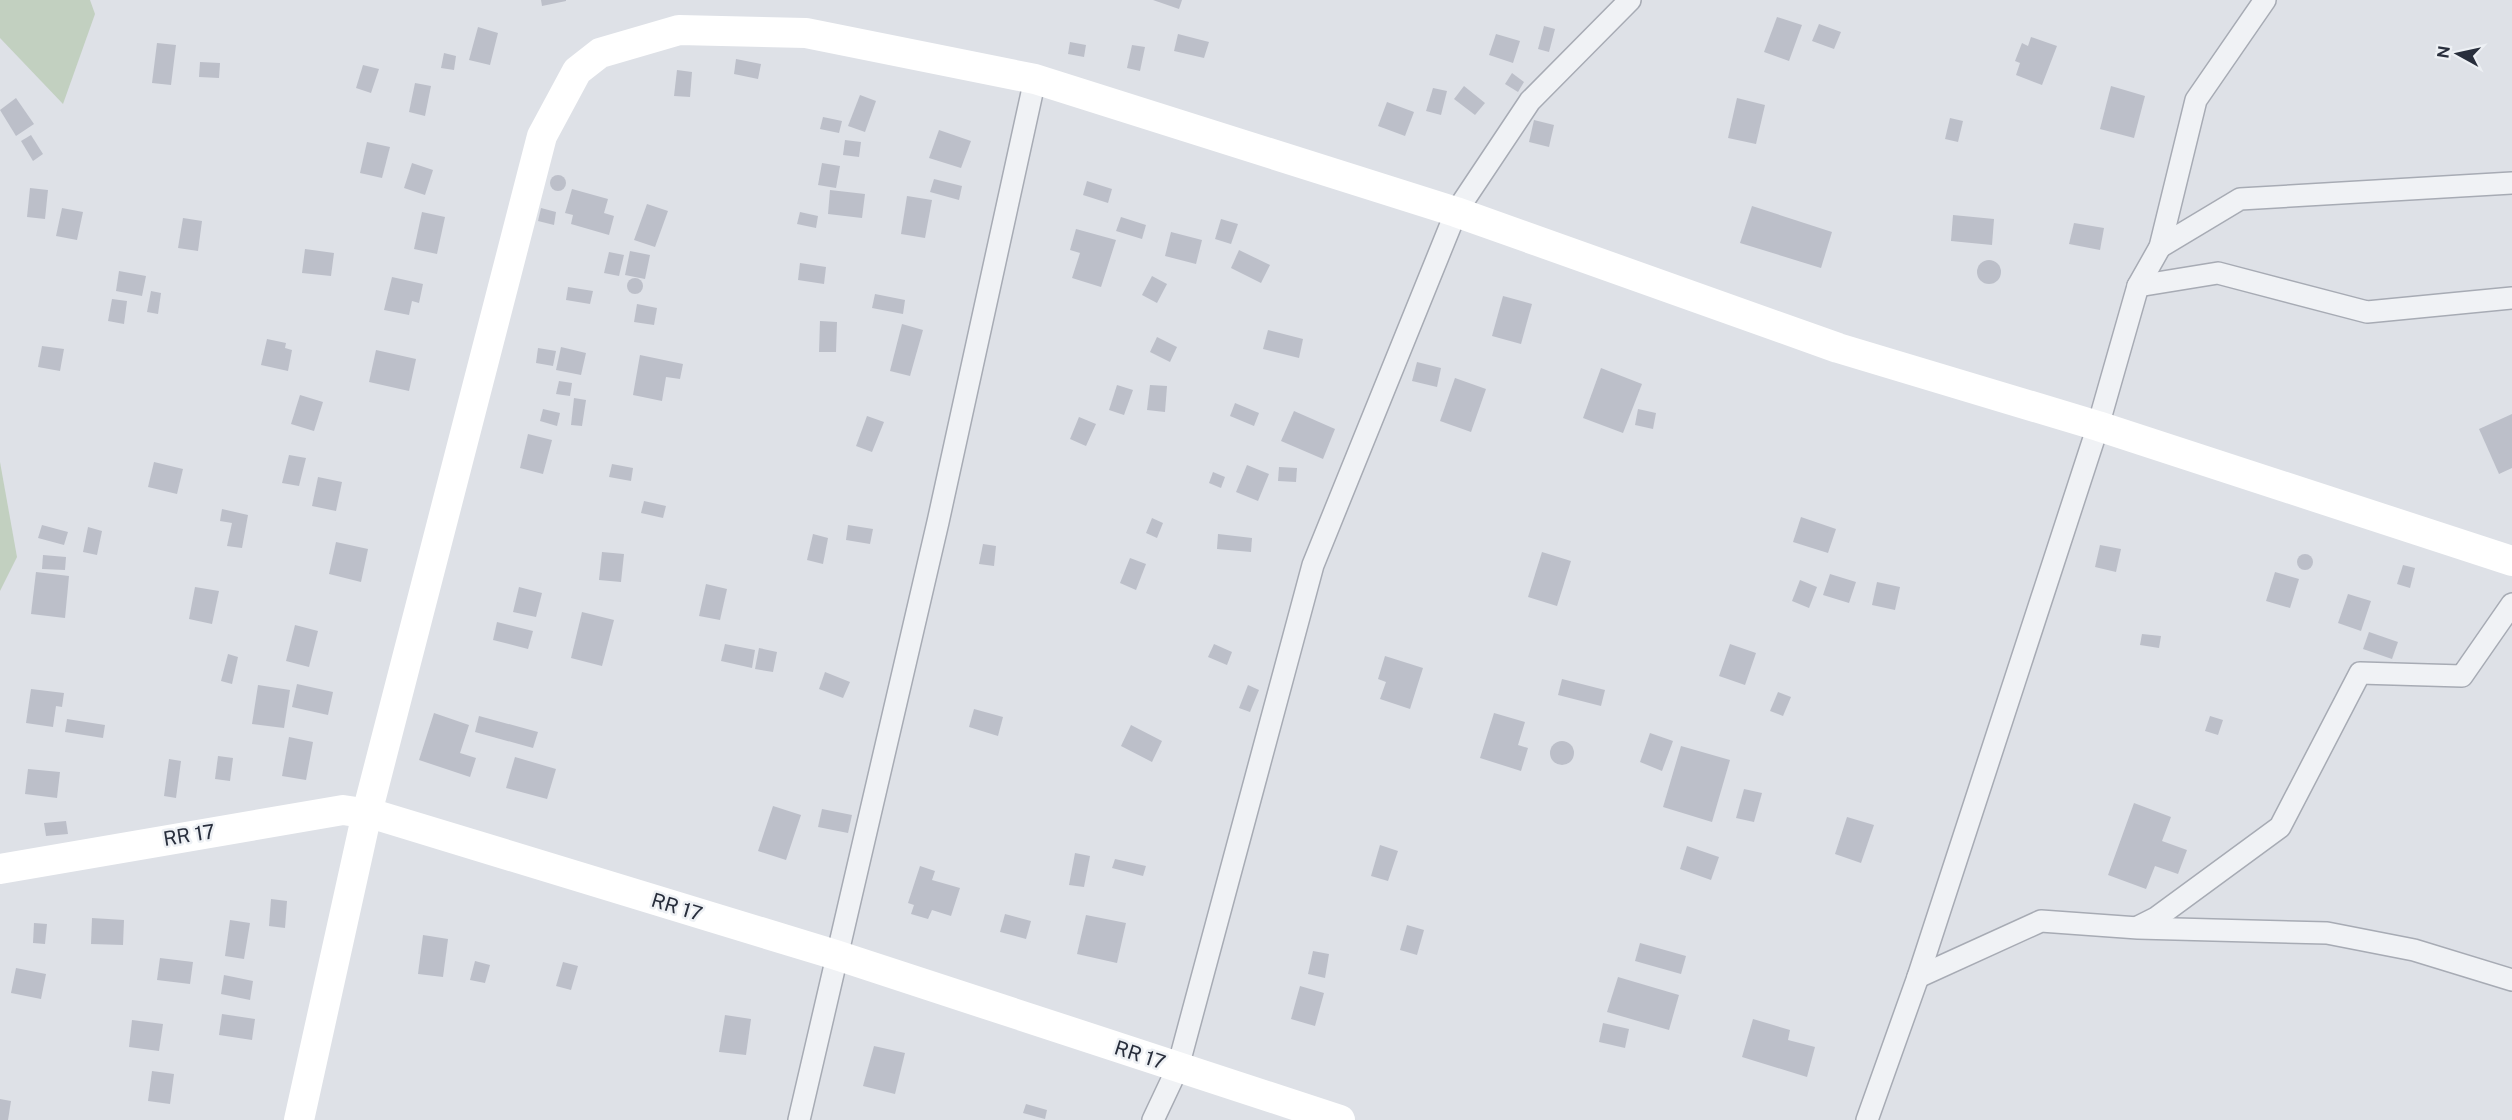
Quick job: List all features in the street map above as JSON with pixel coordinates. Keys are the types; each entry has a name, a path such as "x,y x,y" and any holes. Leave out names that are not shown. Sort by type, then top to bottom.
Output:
{"street":[{"path":"1153,1120 1178,1067 1314,565 1455,212 1530,101 1629,0"},
{"path":"1868,1120 1918,977 2098,426 2138,286 2160,247 2196,100 2265,0"},
{"path":"299,1120 368,813 542,136 577,71 600,53 679,30 806,33 1035,79 1455,212 1838,348 2098,426 2512,561"},
{"path":"799,1120 938,522 1035,79"},
{"path":"2160,247 2240,199 2512,183"},
{"path":"2138,286 2218,273 2367,312 2512,298"},
{"path":"2138,928 2156,918 2280,827 2360,673 2462,676 2512,604"},
{"name":"RR 17","path":"0,869 343,810 368,813 836,956 1340,1120"},
{"path":"1918,977 2041,921 2138,928 2327,933 2414,950 2512,980"}],"green space":[{"path":"0,0 90,0 95,14 63,104 0,38"},
{"path":"0,462 17,557 0,591"}],"building":[{"path":"541,0 566,0 566,1 542,6"},
{"path":"1153,0 1182,0 1179,9"},
{"path":"1777,17 1802,25 1789,61 1764,52"},
{"path":"1819,24 1841,32 1834,49 1812,41"},
{"path":"1544,26 1555,29 1549,52 1538,49"},
{"path":"478,27 498,33 490,65 469,60"},
{"path":"1178,34 1209,42 1204,58 1174,51"},
{"path":"1496,34 1520,41 1513,63 1489,55"},
{"path":"2031,37 2057,46 2042,85 2016,75 2020,63 2015,61 2022,43 2028,46"},
{"path":"1070,42 1086,45 1084,57 1068,54"},
{"path":"157,43 176,45 171,85 152,83"},
{"path":"1132,45 1145,47 1140,71 1127,68"},
{"path":"444,53 456,56 454,70 441,68"},
{"path":"736,59 761,64 758,79 734,74"},
{"path":"200,62 220,63 219,78 199,77"},
{"path":"363,65 379,69 371,93 356,88"},
{"path":"677,70 692,72 690,97 674,96"},
{"path":"1512,73 1524,82 1518,92 1505,84"},
{"path":"415,83 431,86 425,116 409,112"},
{"path":"1464,86 1485,103 1475,115 1454,99"},
{"path":"2111,86 2145,96 2134,138 2100,129"},
{"path":"1433,88 1447,91 1441,115 1426,111"},
{"path":"860,95 876,101 865,132 848,126"},
{"path":"16,98 34,124 16,136 0,110"},
{"path":"1737,98 1765,105 1756,144 1728,138"},
{"path":"1387,102 1414,112 1405,136 1378,126"},
{"path":"823,117 842,121 839,133 820,129"},
{"path":"1950,118 1963,121 1958,142 1945,139"},
{"path":"1534,120 1554,125 1549,147 1529,142"},
{"path":"939,130 971,141 961,168 929,158"},
{"path":"31,135 43,154 33,161 21,141"},
{"path":"845,140 861,142 859,157 843,155"},
{"path":"367,142 390,147 382,178 360,173"},
{"path":"412,163 433,170 425,195 404,188"},
{"path":"822,163 840,166 836,188 818,185"},
{"path":"558,175 564,177 566,183 564,189 558,191 552,189 550,183 552,177"},
{"path":"934,179 962,186 959,200 930,192"},
{"path":"1087,181 1112,189 1108,203 1083,195"},
{"path":"30,188 48,190 45,219 27,217"},
{"path":"572,189 608,199 604,213 614,216 609,235 571,224 573,215 565,213"},
{"path":"830,190 865,194 862,218 828,214"},
{"path":"907,196 932,200 925,238 901,234"},
{"path":"647,204 668,211 655,247 634,240"},
{"path":"1752,206 1832,232 1821,268 1740,243"},
{"path":"62,208 83,212 77,240 56,236"},
{"path":"541,208 556,212 554,225 538,221"},
{"path":"422,212 445,217 437,254 414,249"},
{"path":"800,212 818,216 816,228 797,224"},
{"path":"1953,215 1994,219 1992,245 1951,241"},
{"path":"1121,217 1146,225 1142,239 1116,231"},
{"path":"183,218 202,221 198,251 178,248"},
{"path":"1221,219 1238,224 1231,244 1215,239"},
{"path":"2074,223 2104,228 2100,250 2069,244"},
{"path":"1076,229 1116,240 1101,287 1072,278 1080,253 1070,250"},
{"path":"1171,232 1202,240 1196,264 1165,256"},
{"path":"305,249 334,253 331,276 302,273"},
{"path":"1239,250 1270,265 1261,283 1231,268"},
{"path":"630,251 650,255 645,279 625,275"},
{"path":"609,252 624,255 619,276 604,273"},
{"path":"1989,260 1997,264 2001,272 1997,280 1989,284 1981,280 1977,272 1981,264"},
{"path":"800,263 826,267 824,284 798,280"},
{"path":"119,271 146,276 142,296 116,291"},
{"path":"1152,276 1167,284 1157,303 1142,295"},
{"path":"392,277 423,284 419,303 412,301 409,315 384,310"},
{"path":"632,278 638,278 643,286 641,292 632,294 627,289 627,283"},
{"path":"568,287 593,291 590,304 566,300"},
{"path":"151,291 161,293 158,314 147,312"},
{"path":"875,294 905,300 903,314 872,308"},
{"path":"1503,296 1532,304 1521,344 1492,336"},
{"path":"112,299 127,301 124,324 108,321"},
{"path":"637,304 657,308 654,325 634,322"},
{"path":"820,321 837,322 836,352 819,352"},
{"path":"902,324 923,330 910,376 890,371"},
{"path":"1268,330 1303,339 1299,358 1263,349"},
{"path":"1157,337 1177,347 1170,362 1150,352"},
{"path":"267,339 286,343 285,348 292,350 288,371 261,365"},
{"path":"42,346 64,349 60,371 38,367"},
{"path":"561,347 586,353 581,375 556,370"},
{"path":"538,348 556,351 553,366 536,363"},
{"path":"376,350 416,359 409,391 369,382"},
{"path":"640,355 683,364 680,379 666,377 662,401 633,395"},
{"path":"1417,362 1441,368 1437,387 1412,381"},
{"path":"1601,368 1642,384 1623,433 1583,418"},
{"path":"1455,378 1486,389 1471,432 1440,421"},
{"path":"559,381 572,383 570,396 556,394"},
{"path":"1117,385 1133,390 1124,415 1109,410"},
{"path":"1150,385 1167,386 1165,412 1147,410"},
{"path":"300,395 323,402 314,431 291,424"},
{"path":"574,398 586,400 582,426 571,425"},
{"path":"1235,403 1259,413 1254,426 1230,416"},
{"path":"543,409 560,413 557,426 540,421"},
{"path":"1638,409 1656,413 1653,429 1635,425"},
{"path":"1294,411 1335,429 1323,459 1281,441"},
{"path":"2512,414 2512,468 2499,474 2479,429"},
{"path":"867,416 884,422 872,452 856,446"},
{"path":"1079,417 1096,424 1086,446 1070,439"},
{"path":"528,434 552,440 543,474 520,468"},
{"path":"289,455 306,458 299,486 282,483"},
{"path":"154,462 183,469 177,494 148,487"},
{"path":"612,464 633,468 631,481 609,477"},
{"path":"1247,465 1269,474 1258,501 1236,492"},
{"path":"1279,467 1297,468 1296,482 1278,481"},
{"path":"1213,472 1225,477 1221,488 1209,483"},
{"path":"318,477 342,482 336,511 312,506"},
{"path":"644,501 666,506 663,518 641,513"},
{"path":"222,509 248,515 242,548 227,546 232,523 220,521"},
{"path":"1801,517 1836,529 1828,553 1793,542"},
{"path":"1152,518 1163,523 1157,538 1146,533"},
{"path":"42,525 68,532 64,545 38,538"},
{"path":"848,525 873,529 870,544 846,540"},
{"path":"88,527 102,531 97,555 83,552"},
{"path":"813,534 828,538 823,564 807,560"},
{"path":"1218,534 1252,538 1251,552 1217,549"},
{"path":"336,542 368,549 361,582 329,574"},
{"path":"983,544 996,546 994,566 979,564"},
{"path":"2100,545 2121,549 2116,572 2095,567"},
{"path":"602,552 624,554 621,582 599,580"},
{"path":"1542,552 1571,561 1557,606 1528,597"},
{"path":"2305,554 2311,556 2313,562 2311,568 2305,570 2299,568 2297,562 2299,556"},
{"path":"43,555 66,557 65,570 42,569"},
{"path":"1130,558 1146,564 1136,590 1120,583"},
{"path":"2403,565 2415,568 2410,588 2397,584"},
{"path":"36,572 69,576 65,618 31,614"},
{"path":"2275,572 2299,579 2290,608 2266,601"},
{"path":"1830,574 1856,582 1849,603 1823,595"},
{"path":"1800,580 1817,587 1809,608 1792,601"},
{"path":"1877,582 1900,587 1895,610 1872,605"},
{"path":"706,584 727,589 720,620 699,616"},
{"path":"195,587 219,591 212,624 189,619"},
{"path":"519,587 542,593 536,617 513,612"},
{"path":"2348,594 2371,601 2361,631 2338,623"},
{"path":"582,612 614,620 602,666 571,658"},
{"path":"497,622 533,631 528,649 493,640"},
{"path":"295,625 318,631 309,667 286,661"},
{"path":"2369,632 2398,642 2392,659 2363,649"},
{"path":"2142,634 2161,636 2159,648 2140,645"},
{"path":"725,644 755,650 752,668 721,661"},
{"path":"1214,644 1232,652 1227,665 1208,657"},
{"path":"1730,644 1756,653 1745,685 1719,676"},
{"path":"759,648 777,652 773,672 755,669"},
{"path":"228,654 238,657 232,684 221,681"},
{"path":"1385,656 1423,668 1410,709 1380,699 1386,682 1378,679"},
{"path":"825,672 850,682 843,698 819,689"},
{"path":"1562,679 1605,690 1601,706 1558,695"},
{"path":"297,684 333,692 328,715 292,707"},
{"path":"258,685 290,690 284,728 252,724"},
{"path":"1248,685 1259,690 1250,712 1239,708"},
{"path":"31,689 64,693 62,707 56,706 53,727 26,723"},
{"path":"1778,692 1791,697 1783,716 1770,711"},
{"path":"974,709 1003,717 998,736 969,727"},
{"path":"434,713 469,725 460,753 476,758 470,777 419,760"},
{"path":"1494,713 1525,722 1518,745 1528,748 1521,771 1480,758"},
{"path":"479,716 538,732 533,748 475,732"},
{"path":"2210,716 2223,720 2218,735 2205,731"},
{"path":"67,719 105,725 103,738 65,732"},
{"path":"1131,725 1162,741 1152,762 1121,746"},
{"path":"1650,733 1673,741 1662,771 1640,762"},
{"path":"289,737 313,742 306,780 282,776"},
{"path":"1562,741 1567,742 1573,748 1573,758 1567,764 1562,765 1557,764 1551,758 1550,753 1551,748 1557,742"},
{"path":"1681,746 1730,760 1712,822 1663,807"},
{"path":"218,756 233,758 230,781 215,779"},
{"path":"515,757 556,769 547,799 506,788"},
{"path":"169,759 181,761 176,798 164,796"},
{"path":"28,769 60,772 57,798 25,794"},
{"path":"1744,789 1762,793 1754,822 1736,818"},
{"path":"2134,803 2171,817 2162,841 2187,850 2178,874 2155,866 2146,889 2108,875"},
{"path":"773,806 801,815 786,860 758,851"},
{"path":"822,809 852,815 848,833 818,827"},
{"path":"1847,817 1874,825 1861,863 1835,854"},
{"path":"66,821 68,834 46,836 44,823"},
{"path":"1380,845 1398,851 1388,881 1371,876"},
{"path":"1687,846 1719,857 1711,880 1680,869"},
{"path":"1075,853 1090,856 1084,887 1069,885"},
{"path":"1115,859 1146,866 1143,876 1112,868"},
{"path":"920,866 935,871 932,880 960,888 951,916 932,910 928,919 911,914 914,905 908,903"},
{"path":"271,899 287,901 285,928 269,926"},
{"path":"1005,914 1031,921 1026,939 1000,932"},
{"path":"1086,915 1126,923 1117,963 1077,954"},
{"path":"92,918 124,920 123,945 91,944"},
{"path":"230,920 250,923 244,959 225,956"},
{"path":"34,923 47,924 45,944 33,943"},
{"path":"1407,925 1424,930 1417,955 1400,950"},
{"path":"423,935 448,939 443,977 418,974"},
{"path":"1640,943 1686,956 1681,974 1635,961"},
{"path":"1313,951 1329,954 1325,978 1308,974"},
{"path":"160,958 193,962 190,984 157,980"},
{"path":"475,961 490,965 485,983 470,980"},
{"path":"563,962 578,966 571,990 556,986"},
{"path":"16,968 46,974 41,999 11,993"},
{"path":"224,975 253,981 250,1000 221,994"},
{"path":"1618,977 1679,995 1669,1030 1607,1012"},
{"path":"1300,986 1324,993 1315,1026 1291,1019"},
{"path":"222,1014 255,1019 252,1040 219,1035"},
{"path":"725,1015 751,1019 746,1055 719,1052"},
{"path":"1753,1019 1790,1030 1788,1040 1815,1047 1807,1077 1742,1057"},
{"path":"132,1020 163,1024 159,1051 129,1047"},
{"path":"1603,1023 1629,1029 1625,1048 1599,1042"},
{"path":"874,1046 905,1053 895,1094 863,1086"},
{"path":"152,1071 174,1074 170,1104 148,1101"},
{"path":"0,1099 11,1101 8,1120 0,1120"},
{"path":"1026,1104 1047,1110 1045,1119 1023,1113"}]}
